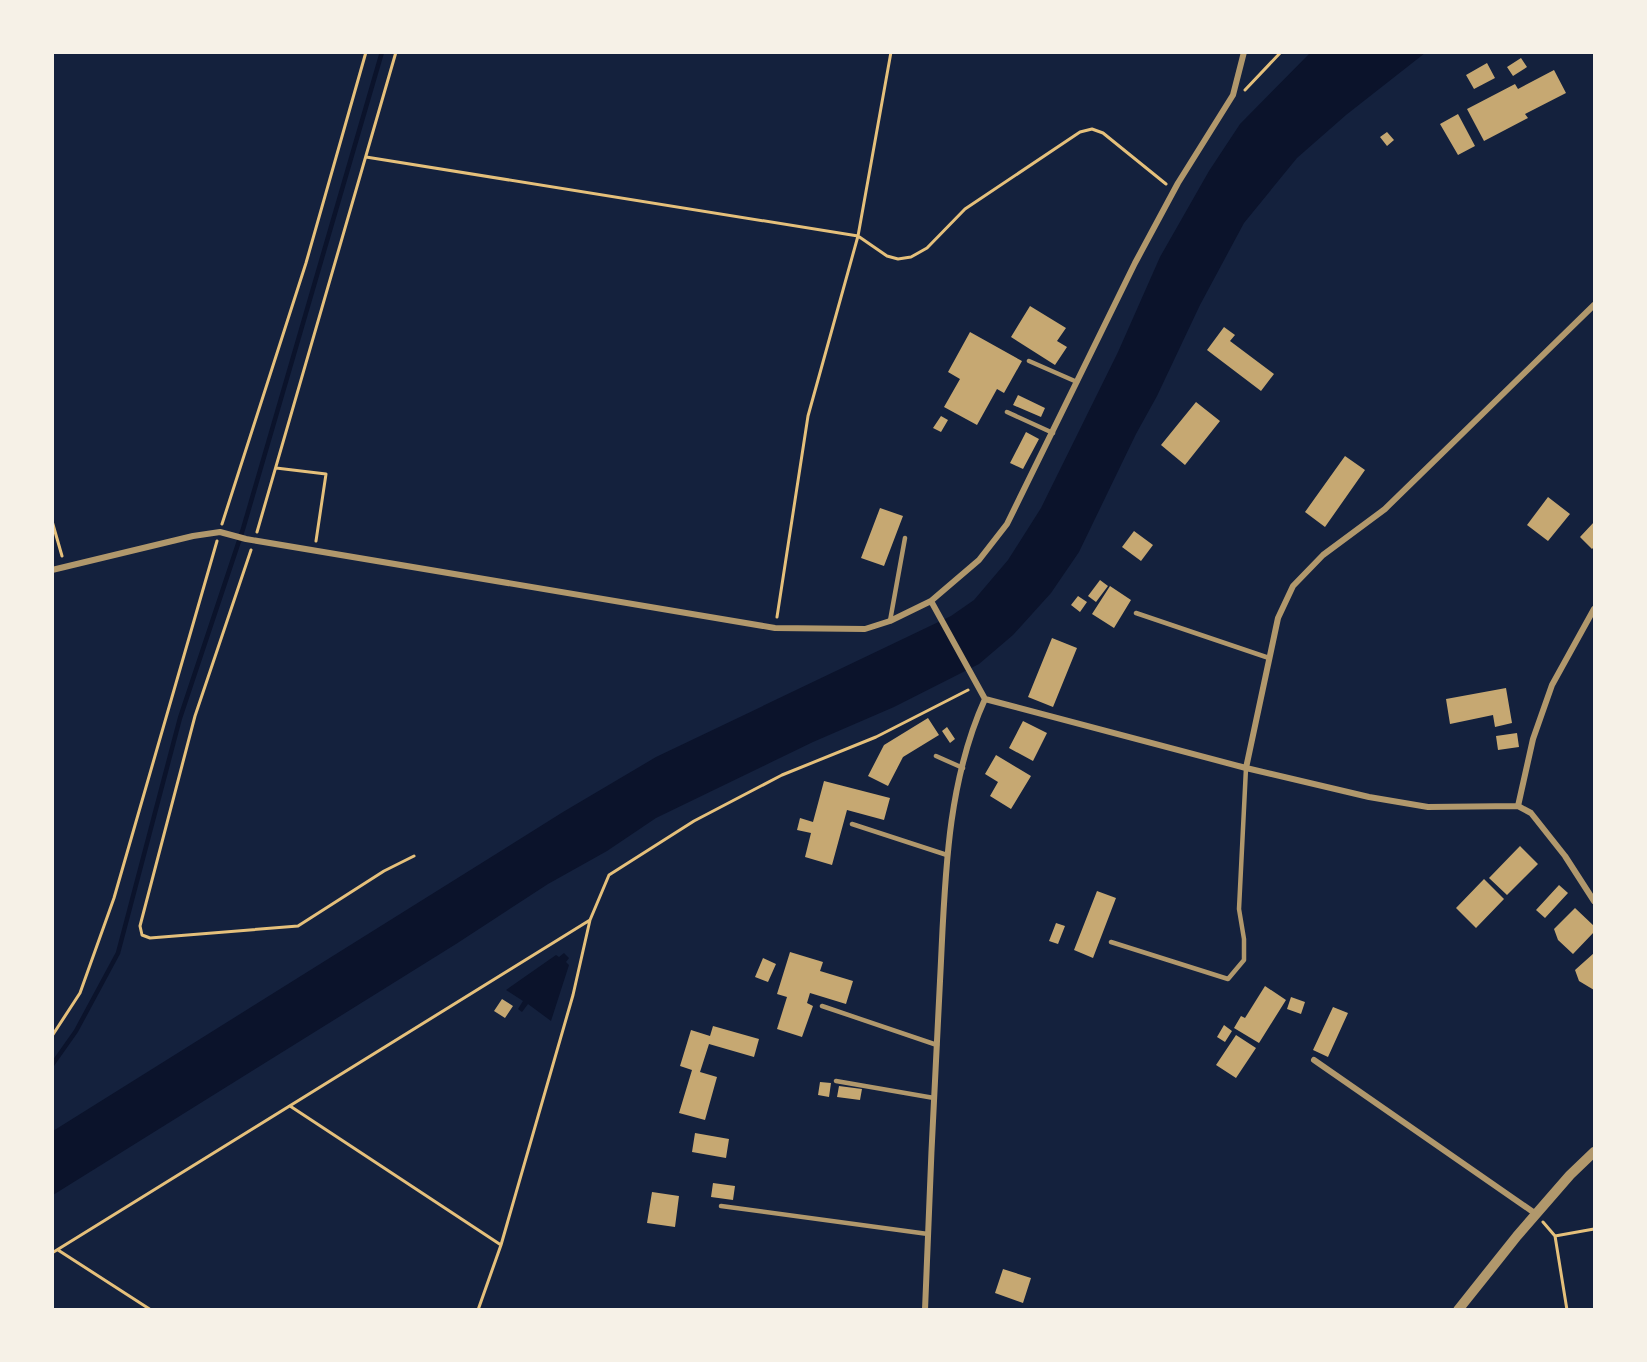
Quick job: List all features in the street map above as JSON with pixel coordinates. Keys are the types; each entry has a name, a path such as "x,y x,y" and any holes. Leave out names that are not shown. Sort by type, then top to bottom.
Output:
{"street":[{"path":"52,570 220,532 315,551 775,628 865,629 890,621 931,601 979,560 1007,524 1135,263 1174,190 1233,95 1244,52"},
{"path":"1246,768 1278,618 1293,586 1323,555 1385,509 1594,305"},
{"path":"931,601 985,699 1246,768 1370,797 1428,807 1518,806 1531,813 1565,856 1594,901"},
{"path":"1518,806 1533,739 1552,685 1594,609"},
{"path":"925,1310 947,855 954,800 976,720 985,699"},
{"path":"1314,1060 1536,1214"},
{"path":"1458,1310 1536,1214 1570,1175 1594,1152"}],"lane":[{"path":"1029,361 1077,382"},
{"path":"1007,412 1053,433"},
{"path":"890,621 905,538"},
{"path":"1136,613 1269,658"},
{"path":"936,756 963,768"},
{"path":"1111,942 1228,979 1244,960 1244,939 1239,909 1246,768"},
{"path":"852,824 947,855"},
{"path":"822,1006 937,1045"},
{"path":"836,1081 934,1098"},
{"path":"722,1206 928,1234"}],"path":[{"path":"52,1036 80,993 114,898 220,532 306,263 366,52"},
{"path":"396,52 255,540 195,716 140,926 142,935 150,938 298,926 384,871 414,856"},
{"path":"775,628 808,416 858,236 891,52"},
{"path":"1233,95 1245,90 1281,52"},
{"path":"366,157 858,236 887,256 898,259 911,256 927,248 965,209 1080,132 1092,129 1103,133 1174,190"},
{"path":"276,468 326,474 315,551"},
{"path":"52,520 64,566"},
{"path":"478,1310 501,1245 573,995 590,920 609,875 694,820 782,775 876,737 978,685"},
{"path":"52,1253 590,920"},
{"path":"290,1106 501,1245"},
{"path":"1536,1214 1555,1236 1567,1310"},
{"path":"1555,1236 1594,1229"},
{"path":"58,1250 150,1310"}],"water":[{"path":"1310,53 1425,53 1346,115 1297,158 1244,223 1200,305 1079,552 1051,593 1013,635 979,664 894,707 813,742 656,818 607,851 548,884 456,944 53,1195 53,1131 563,812 656,757 951,616 974,600 1008,560 1041,508 1118,352 1160,257 1209,171 1240,124"},
{"path":"564,953 569,958 566,962 569,965 551,1021 528,1004 522,1012 518,1009 523,1001 506,990 556,955 559,957"}],"building":[{"path":"1521,58 1527,67 1513,76 1507,67"},
{"path":"1487,63 1495,78 1474,89 1466,75"},
{"path":"1554,70 1566,93 1525,114 1528,118 1484,141 1467,109 1515,84 1518,89"},
{"path":"1458,114 1475,146 1458,155 1440,124"},
{"path":"1387,132 1394,140 1387,146 1380,137"},
{"path":"1030,306 1066,328 1057,341 1067,347 1055,365 1011,337"},
{"path":"1224,327 1235,335 1230,341 1274,374 1261,391 1207,350"},
{"path":"970,332 1022,361 1004,393 997,389 977,425 944,407 960,379 948,372"},
{"path":"1018,395 1045,408 1041,417 1013,405"},
{"path":"1196,402 1220,421 1185,465 1161,445"},
{"path":"941,416 948,420 941,432 933,428"},
{"path":"1026,432 1039,439 1023,469 1010,463"},
{"path":"1345,456 1365,470 1325,527 1305,512"},
{"path":"1548,497 1570,514 1548,541 1527,525"},
{"path":"880,508 903,516 884,566 861,558"},
{"path":"1594,522 1594,547 1592,549 1580,537"},
{"path":"1134,531 1153,545 1141,561 1122,547"},
{"path":"1100,580 1108,586 1096,602 1088,596"},
{"path":"1110,586 1131,600 1114,628 1092,614"},
{"path":"1078,596 1087,602 1080,612 1071,605"},
{"path":"1052,638 1077,648 1053,707 1028,697"},
{"path":"1506,688 1512,723 1495,727 1493,715 1450,724 1446,699"},
{"path":"928,718 939,735 903,757 888,786 868,776 884,745"},
{"path":"1023,721 1047,733 1033,761 1009,748"},
{"path":"947,727 955,739 950,743 942,731"},
{"path":"1517,733 1519,747 1498,750 1496,736"},
{"path":"996,755 1031,776 1011,809 990,796 998,782 985,774"},
{"path":"824,781 890,798 884,820 847,810 832,865 805,857 811,833 797,830 800,818 813,822"},
{"path":"1520,846 1538,864 1507,895 1489,878"},
{"path":"1484,879 1504,899 1476,928 1456,908"},
{"path":"1559,885 1568,893 1545,918 1536,910"},
{"path":"1097,891 1116,898 1093,958 1074,950"},
{"path":"1575,908 1594,926 1594,932 1573,954 1558,940 1554,929"},
{"path":"1056,923 1065,926 1058,944 1049,941"},
{"path":"790,952 823,962 820,971 853,981 846,1004 810,993 807,1003 813,1006 802,1037 777,1029 787,997 777,994"},
{"path":"1594,953 1594,990 1579,981 1575,970"},
{"path":"763,958 776,964 768,982 755,977"},
{"path":"1265,986 1286,1000 1259,1043 1234,1028 1241,1016 1245,1018"},
{"path":"1291,997 1305,1002 1301,1014 1287,1009"},
{"path":"502,999 513,1006 505,1018 494,1011"},
{"path":"1333,1007 1348,1013 1328,1057 1313,1050"},
{"path":"1224,1025 1232,1031 1225,1042 1217,1037"},
{"path":"713,1026 759,1039 754,1057 709,1044 700,1072 717,1077 705,1120 679,1113 692,1070 680,1066 691,1030 710,1036"},
{"path":"1236,1035 1256,1048 1236,1078 1216,1065"},
{"path":"820,1082 831,1083 829,1097 818,1095"},
{"path":"839,1086 862,1089 860,1100 837,1097"},
{"path":"695,1133 729,1139 726,1158 692,1152"},
{"path":"713,1183 735,1186 733,1200 711,1197"},
{"path":"652,1192 679,1196 675,1227 647,1223"},
{"path":"1003,1269 1031,1278 1023,1303 995,1293"}],"waterway":[{"path":"52,1065 76,1031 118,953 180,718 243,529 382,52"}]}
